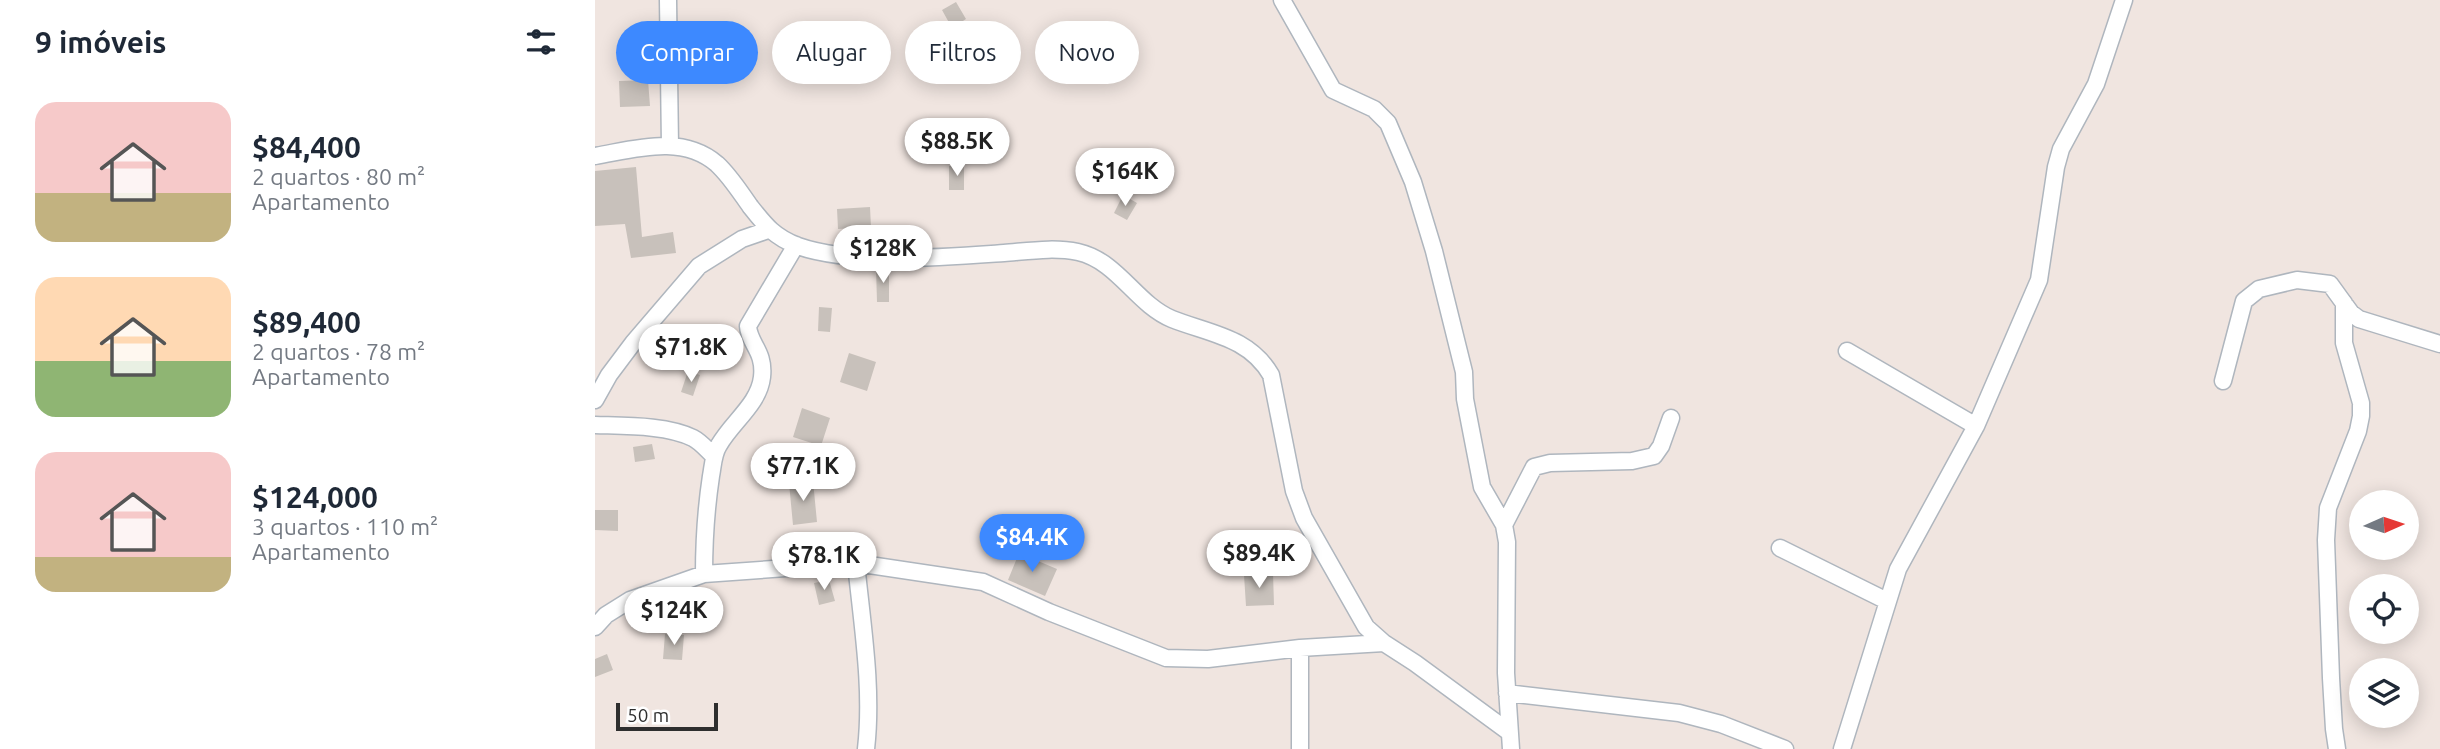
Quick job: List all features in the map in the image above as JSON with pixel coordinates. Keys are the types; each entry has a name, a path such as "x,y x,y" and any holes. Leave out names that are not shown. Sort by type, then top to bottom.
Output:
{"street":[{"path":"668,0 670,146"},
{"path":"1282,0 1333,90 1374,109 1388,123 1413,182 1437,263 1464,372 1465,399 1482,487 1504,525 1507,542 1507,693 1511,749"},
{"path":"1842,749 1898,569 1976,426 2039,280 2061,149 2096,84 2124,0"},
{"path":"595,156 670,146 688,147 717,164 768,229 796,245 819,252 867,257 1057,249 1091,255 1105,263 1154,308 1169,318 1250,348 1262,359 1271,375 1294,491 1304,518 1361,620 1384,643 1509,732"},
{"path":"595,401 633,343 699,265 734,243 768,229"},
{"path":"704,574 706,512 714,456 718,446 760,387 762,359 748,326 796,245"},
{"path":"2223,381 2244,302 2259,289 2297,279 2330,284 2351,313 2359,319 2440,344"},
{"path":"2337,749 2333,729 2331,678 2326,540 2328,508 2361,416 2361,402 2344,343 2344,303"},
{"path":"1847,351 1976,426"},
{"path":"1504,525 1534,467 1550,463 1632,461 1654,456 1661,446 1671,418"},
{"path":"595,425 674,432 694,439 714,456"},
{"path":"1780,548 1887,601"},
{"path":"595,627 606,615 630,600 704,574 856,563 982,582 1165,658 1208,659 1300,648 1384,643"},
{"path":"856,563 866,668 866,749"},
{"path":"1300,648 1300,749"},
{"path":"1507,693 1679,713 1721,724 1785,749"}],"building":[{"path":"956,2 966,19 948,21 942,10"},
{"path":"619,84 648,84 650,106 620,107"},
{"path":"949,166 964,166 964,190 949,190"},
{"path":"636,167 642,237 673,232 676,253 631,258 625,224 595,226 595,171"},
{"path":"1123,195 1137,203 1127,220 1114,213"},
{"path":"870,207 871,227 838,229 837,209"},
{"path":"876,268 889,268 889,302 877,302"},
{"path":"819,307 832,308 830,332 818,331"},
{"path":"656,335 669,343 660,357 647,349"},
{"path":"849,353 876,362 867,391 840,382"},
{"path":"688,371 700,375 693,396 681,392"},
{"path":"802,408 830,418 821,446 793,437"},
{"path":"652,444 655,459 635,462 633,447"},
{"path":"813,481 817,522 793,525 789,483"},
{"path":"595,510 618,510 618,531 595,530"},
{"path":"1019,553 1057,569 1045,596 1008,580"},
{"path":"1273,573 1274,605 1246,606 1244,575"},
{"path":"829,580 835,601 819,605 814,583"},
{"path":"718,595 718,609 700,610 699,596"},
{"path":"665,634 684,635 682,660 663,659"},
{"path":"607,654 613,670 595,677 595,659"}]}
